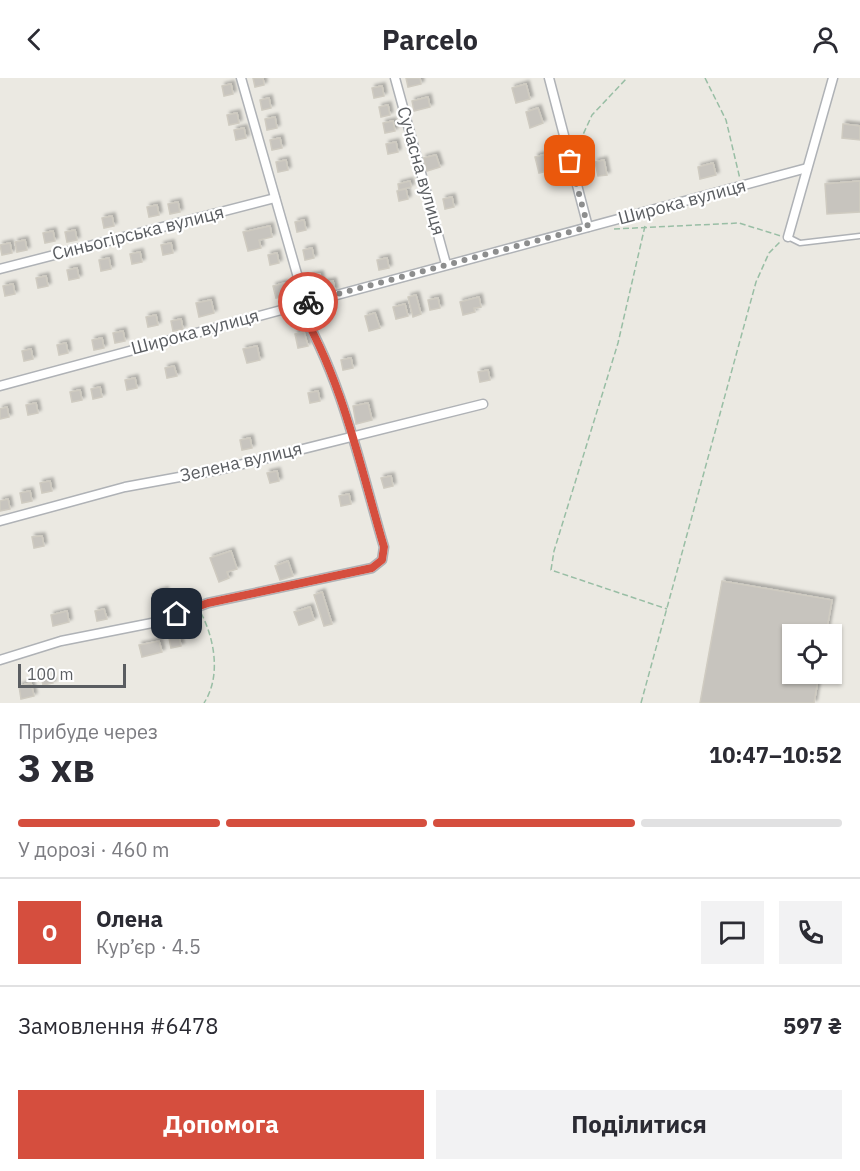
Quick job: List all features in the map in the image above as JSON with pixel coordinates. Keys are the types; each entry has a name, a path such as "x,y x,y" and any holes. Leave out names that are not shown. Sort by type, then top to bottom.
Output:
{"street":[{"path":"0,660 61,641 157,622 198,607 275,587 372,568 382,560 384,547 351,437 323,352 301,303 275,198 241,78"},
{"name":"Сучасна вулиця","path":"395,78 446,264"},
{"path":"549,78 588,227"},
{"path":"788,237 832,78"},
{"name":"Широка вулиця","path":"0,386 807,168"},
{"name":"Синьогірська вулиця","path":"0,269 275,198"},
{"name":"Зелена вулиця","path":"0,521 124,487 223,469 483,404"}],"lane":[{"path":"788,237 800,243 860,236"}],"path":[{"path":"570,161 592,115 627,78"},
{"path":"705,78 726,120 741,186"},
{"path":"614,229 739,223 788,237"},
{"path":"645,226 618,343 554,551 551,570 667,609"},
{"path":"641,703 756,282 769,253 777,243 788,237"},
{"path":"198,607 209,628 214,652 213,690 204,703"}],"building":[{"path":"253,78 263,78 264,85 255,87"},
{"path":"406,78 420,78 421,84 408,87"},
{"path":"231,84 233,94 224,96 222,86"},
{"path":"526,84 530,99 516,103 512,88"},
{"path":"382,86 384,96 374,98 372,88"},
{"path":"428,97 430,107 414,111 412,101"},
{"path":"269,98 271,108 262,110 260,100"},
{"path":"388,105 390,115 381,117 379,107"},
{"path":"538,108 543,123 530,128 526,112"},
{"path":"237,113 239,123 229,125 227,115"},
{"path":"275,117 277,128 267,130 265,119"},
{"path":"393,121 395,131 385,133 383,123"},
{"path":"843,124 860,126 860,140 842,138"},
{"path":"244,128 246,138 236,140 234,130"},
{"path":"280,138 282,148 272,150 270,140"},
{"path":"396,142 398,152 388,154 386,144"},
{"path":"551,153 555,169 539,173 535,157"},
{"path":"436,155 440,167 427,171 423,158"},
{"path":"286,160 288,170 278,172 276,162"},
{"path":"604,160 607,175 598,176 595,162"},
{"path":"713,163 716,175 700,179 698,167"},
{"path":"410,181 411,187 399,190 398,184"},
{"path":"860,181 860,212 827,214 825,184"},
{"path":"406,189 408,199 399,201 397,191"},
{"path":"452,197 454,207 445,209 443,199"},
{"path":"178,202 180,212 170,214 168,204"},
{"path":"157,205 159,215 149,217 147,207"},
{"path":"112,216 114,226 104,228 102,218"},
{"path":"304,220 306,230 297,232 295,222"},
{"path":"270,226 272,237 259,240 261,248 248,251 243,232"},
{"path":"75,230 77,240 67,242 65,232"},
{"path":"53,231 55,241 45,243 43,233"},
{"path":"25,240 27,250 17,252 15,242"},
{"path":"10,243 12,253 2,255 0,245"},
{"path":"171,243 173,253 163,255 161,245"},
{"path":"312,248 314,258 305,260 303,250"},
{"path":"140,252 142,262 132,264 130,254"},
{"path":"277,253 279,263 270,265 268,255"},
{"path":"109,258 111,269 101,271 99,260"},
{"path":"387,258 389,268 379,270 377,260"},
{"path":"77,268 79,278 69,280 67,270"},
{"path":"320,274 322,285 312,286 310,276"},
{"path":"46,276 48,286 38,288 36,278"},
{"path":"333,281 335,291 325,293 323,283"},
{"path":"285,283 288,295 276,298 273,286"},
{"path":"13,284 15,294 5,296 3,286"},
{"path":"416,295 421,314 413,317 408,297"},
{"path":"479,297 481,307 474,308 475,312 463,315 460,302"},
{"path":"438,298 440,308 430,310 428,300"},
{"path":"211,300 214,313 199,317 196,303"},
{"path":"405,304 408,316 396,319 393,307"},
{"path":"375,313 380,328 369,331 365,316"},
{"path":"156,315 158,325 148,327 146,317"},
{"path":"181,319 183,329 173,331 171,321"},
{"path":"123,331 125,341 115,343 113,333"},
{"path":"304,332 308,346 298,348 295,334"},
{"path":"102,338 104,348 94,350 92,340"},
{"path":"66,343 68,353 59,355 57,345"},
{"path":"257,346 260,360 247,363 243,349"},
{"path":"31,349 33,359 24,361 22,351"},
{"path":"351,358 353,368 343,370 341,360"},
{"path":"174,366 177,376 167,378 165,368"},
{"path":"488,370 490,380 480,382 478,372"},
{"path":"135,378 137,388 127,390 125,380"},
{"path":"100,387 102,397 93,399 91,389"},
{"path":"80,390 82,400 72,402 70,392"},
{"path":"318,391 320,401 310,403 308,393"},
{"path":"36,403 38,413 28,415 26,405"},
{"path":"368,403 372,420 356,424 353,406"},
{"path":"7,407 9,417 0,419 0,409"},
{"path":"250,438 252,448 242,450 240,440"},
{"path":"277,471 279,481 270,483 267,473"},
{"path":"391,476 393,486 384,488 381,478"},
{"path":"50,481 52,491 42,493 40,483"},
{"path":"30,491 32,501 22,503 20,493"},
{"path":"349,494 351,504 341,506 339,496"},
{"path":"8,499 10,509 0,511 0,501"},
{"path":"42,536 44,546 34,548 32,537"},
{"path":"231,551 237,569 227,572 229,578 219,582 210,558"},
{"path":"288,561 293,576 280,580 275,566"},
{"path":"722,581 832,600 828,624 782,624 782,684 817,684 814,703 700,703"},
{"path":"165,590 169,601 156,606 152,594"},
{"path":"322,592 332,624 324,626 314,595"},
{"path":"310,607 314,620 299,625 294,612"},
{"path":"104,609 107,619 97,621 95,611"},
{"path":"67,611 69,622 53,626 51,615"},
{"path":"179,636 181,646 171,648 169,638"},
{"path":"159,641 162,652 142,657 139,645"},
{"path":"51,673 53,683 43,685 41,675"},
{"path":"31,683 34,696 21,699 19,686"}],"way so far":[{"path":"308,302 588,227 570,161"}],"route":[{"path":"177,614 208,603 275,587 372,568 382,560 384,547 323,352 297,304 308,302"}]}
